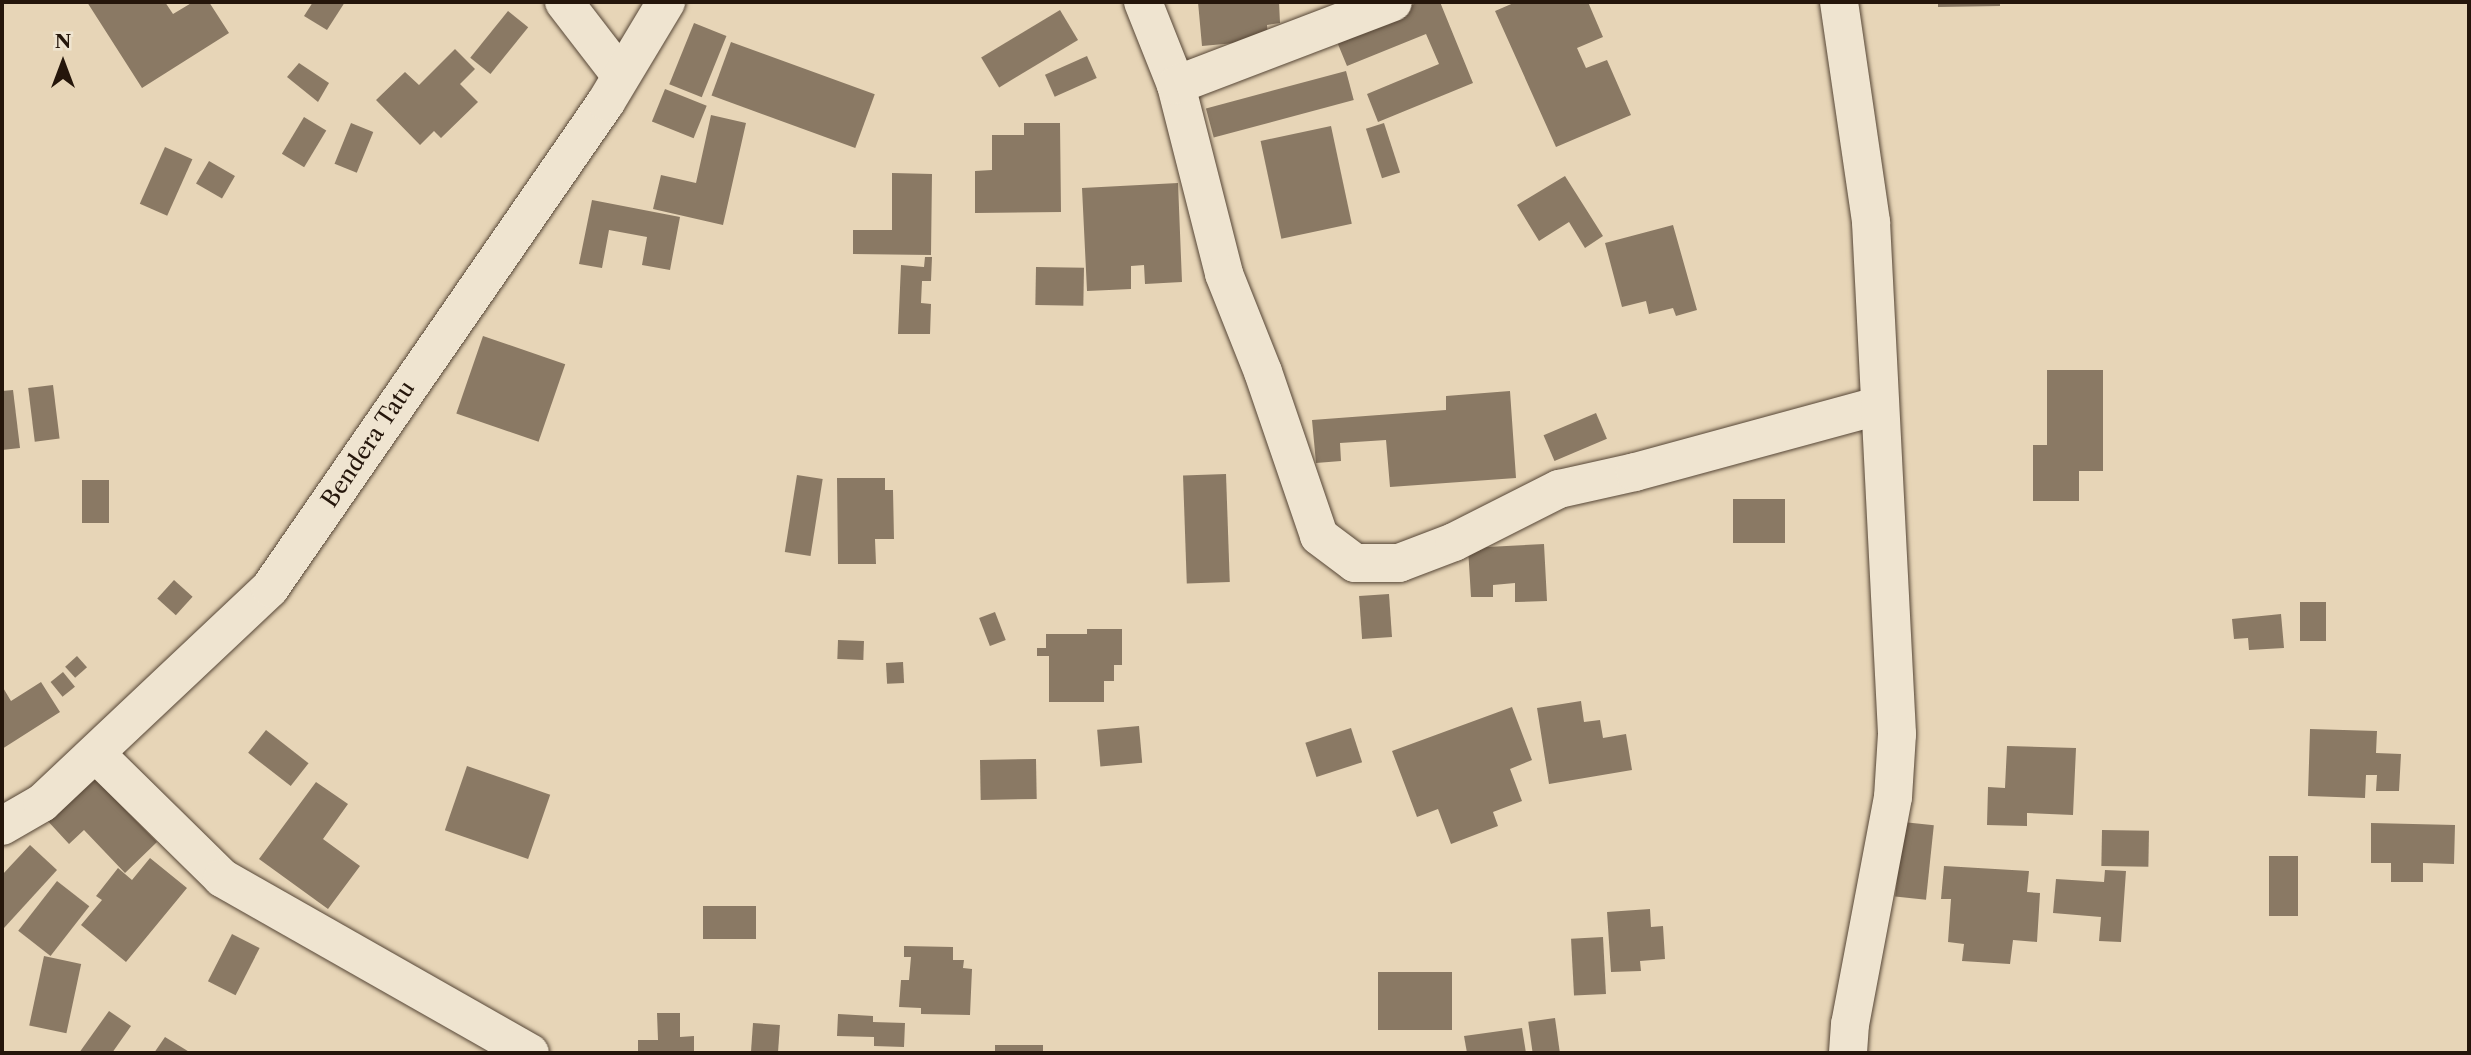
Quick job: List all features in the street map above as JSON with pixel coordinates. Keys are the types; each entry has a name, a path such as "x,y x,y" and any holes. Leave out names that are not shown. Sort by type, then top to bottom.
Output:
{"street":[{"path":"564,2 621,76"},
{"name":"Bendera Tatu","path":"2,826 42,803 270,588 621,76 666,2"},
{"path":"1143,2 1176,85 1224,274 1263,372 1319,536 1355,563 1399,563 1454,542 1559,489 1635,472 1878,406"},
{"path":"1176,85 1393,2"},
{"path":"1839,2 1871,222 1878,406 1897,734 1893,797 1850,1024 1848,1053"},
{"path":"96,754 222,877 530,1053"}],"building":[{"path":"87,2 165,2 173,14 193,2 209,2 229,33 142,88"},
{"path":"313,2 345,2 327,30 304,16"},
{"path":"1198,2 1279,2 1280,23 1267,25 1268,40 1202,46"},
{"path":"1419,2 1440,2 1473,83 1378,122 1367,94 1439,64 1426,34 1347,66 1335,37"},
{"path":"1516,2 1588,2 1603,37 1577,48 1586,68 1607,60 1631,115 1556,147 1495,11"},
{"path":"1938,2 2000,2 2000,6 1938,7"},
{"path":"1060,10 1078,40 999,87 981,57"},
{"path":"508,11 528,27 490,74 470,58"},
{"path":"694,23 726,36 702,97 669,84"},
{"path":"731,42 875,94 855,148 712,96"},
{"path":"455,49 475,69 460,84 478,102 441,138 434,131 420,145 376,100 405,72 419,85"},
{"path":"1087,56 1097,78 1055,97 1045,75"},
{"path":"299,63 329,83 318,102 287,77"},
{"path":"1346,71 1354,100 1214,138 1206,109"},
{"path":"665,89 707,106 694,138 652,121"},
{"path":"711,115 746,123 723,225 653,209 661,175 696,183"},
{"path":"304,117 326,130 304,167 282,154"},
{"path":"351,123 373,132 357,173 335,164"},
{"path":"1024,123 1060,123 1061,212 975,213 975,171 992,170 992,135 1024,135"},
{"path":"1384,123 1400,172 1382,178 1366,129"},
{"path":"1331,126 1352,224 1281,239 1261,141"},
{"path":"165,147 192,159 167,216 140,204"},
{"path":"209,161 235,176 222,199 196,184"},
{"path":"892,173 932,174 931,255 853,254 853,230 892,230"},
{"path":"1565,176 1603,236 1585,248 1569,222 1539,241 1517,205"},
{"path":"1178,183 1182,282 1145,284 1144,265 1131,266 1131,289 1087,291 1082,188"},
{"path":"592,200 680,217 670,270 642,265 647,237 609,230 602,268 579,264"},
{"path":"1673,225 1697,310 1676,316 1673,308 1649,314 1646,301 1622,307 1605,243"},
{"path":"925,257 932,257 931,281 922,281 921,303 931,304 930,334 898,334 901,265 924,267"},
{"path":"1036,267 1084,268 1083,306 1035,305"},
{"path":"483,336 565,364 539,442 456,414"},
{"path":"2047,370 2103,370 2103,471 2079,471 2079,501 2033,501 2033,445 2047,445"},
{"path":"53,385 60,439 35,442 28,388"},
{"path":"13,390 20,448 2,450 2,391"},
{"path":"1510,391 1516,478 1390,487 1386,440 1340,443 1341,461 1316,463 1312,420 1446,410 1446,396"},
{"path":"1596,413 1607,439 1554,461 1544,435"},
{"path":"1226,474 1230,582 1187,583 1183,476"},
{"path":"797,475 823,479 810,556 785,552"},
{"path":"837,478 885,478 885,490 893,490 894,539 875,539 876,564 838,564"},
{"path":"82,480 109,480 109,523 82,523"},
{"path":"1733,499 1785,499 1785,543 1733,543"},
{"path":"1544,544 1547,601 1515,602 1515,583 1493,585 1493,597 1471,597 1468,548"},
{"path":"174,580 193,597 176,615 157,599"},
{"path":"1389,594 1392,637 1362,639 1359,596"},
{"path":"2300,602 2326,602 2326,641 2300,641"},
{"path":"995,612 1006,640 990,646 979,618"},
{"path":"2281,614 2284,648 2249,650 2248,638 2234,639 2232,619"},
{"path":"1087,629 1122,629 1122,665 1114,665 1114,681 1104,681 1104,702 1049,702 1049,656 1037,656 1037,648 1046,648 1046,634 1087,634"},
{"path":"838,640 864,641 863,660 837,659"},
{"path":"77,656 87,667 75,678 65,667"},
{"path":"903,662 904,683 887,684 886,663"},
{"path":"63,672 75,687 63,697 51,682"},
{"path":"41,682 60,712 2,749 2,686 11,701"},
{"path":"1581,701 1584,722 1600,720 1603,738 1626,734 1632,770 1549,784 1537,708"},
{"path":"1512,707 1532,760 1510,769 1522,801 1493,812 1498,826 1451,844 1438,809 1417,817 1392,751"},
{"path":"1139,726 1142,763 1100,767 1097,730"},
{"path":"1351,728 1362,762 1316,777 1305,743"},
{"path":"2310,729 2377,731 2376,753 2401,754 2399,791 2376,791 2377,775 2366,775 2365,798 2308,796"},
{"path":"266,730 309,763 291,786 248,753"},
{"path":"2007,746 2076,748 2073,815 2027,813 2027,826 1987,825 1988,787 2005,788"},
{"path":"1036,759 1037,799 981,800 980,760"},
{"path":"467,766 550,795 528,859 445,830"},
{"path":"91,775 157,842 125,873 84,830 69,844 45,818"},
{"path":"316,782 348,804 323,839 360,866 328,909 259,859"},
{"path":"1903,822 1934,825 1926,900 1895,897"},
{"path":"2371,823 2455,825 2454,864 2423,863 2423,882 2391,882 2391,863 2371,863"},
{"path":"2102,830 2149,831 2148,867 2101,866"},
{"path":"30,845 57,870 4,928 2,875"},
{"path":"2269,856 2298,856 2298,916 2269,916"},
{"path":"150,858 187,888 126,962 81,925 102,900 96,896 118,868 132,880"},
{"path":"1944,866 2029,871 2027,892 2040,893 2037,942 2013,940 2010,964 1962,961 1964,944 1948,942 1951,899 1941,899"},
{"path":"2105,870 2126,871 2121,942 2099,941 2101,917 2053,913 2056,879 2104,882"},
{"path":"57,881 89,906 51,956 18,931"},
{"path":"703,906 756,906 756,939 703,939"},
{"path":"1650,909 1651,927 1663,926 1665,959 1640,961 1641,971 1611,972 1607,912"},
{"path":"232,934 260,948 236,995 208,981"},
{"path":"1603,937 1606,994 1574,996 1571,939"},
{"path":"904,946 953,947 953,960 964,960 963,968 972,969 970,1015 921,1014 921,1008 899,1007 901,980 909,980 911,957 904,957"},
{"path":"44,956 81,964 66,1033 29,1025"},
{"path":"1378,972 1452,972 1452,1030 1378,1030"},
{"path":"109,1011 131,1026 112,1053 79,1053"},
{"path":"657,1013 680,1013 680,1037 694,1036 694,1053 638,1053 638,1040 658,1040"},
{"path":"838,1014 873,1016 873,1022 905,1023 904,1047 874,1046 874,1037 837,1036"},
{"path":"1555,1018 1560,1053 1533,1053 1528,1022"},
{"path":"753,1023 780,1025 778,1053 751,1053"},
{"path":"1522,1028 1526,1053 1467,1053 1464,1036"},
{"path":"165,1037 191,1053 154,1053"},
{"path":"995,1045 1043,1045 1043,1053 995,1053"}]}
